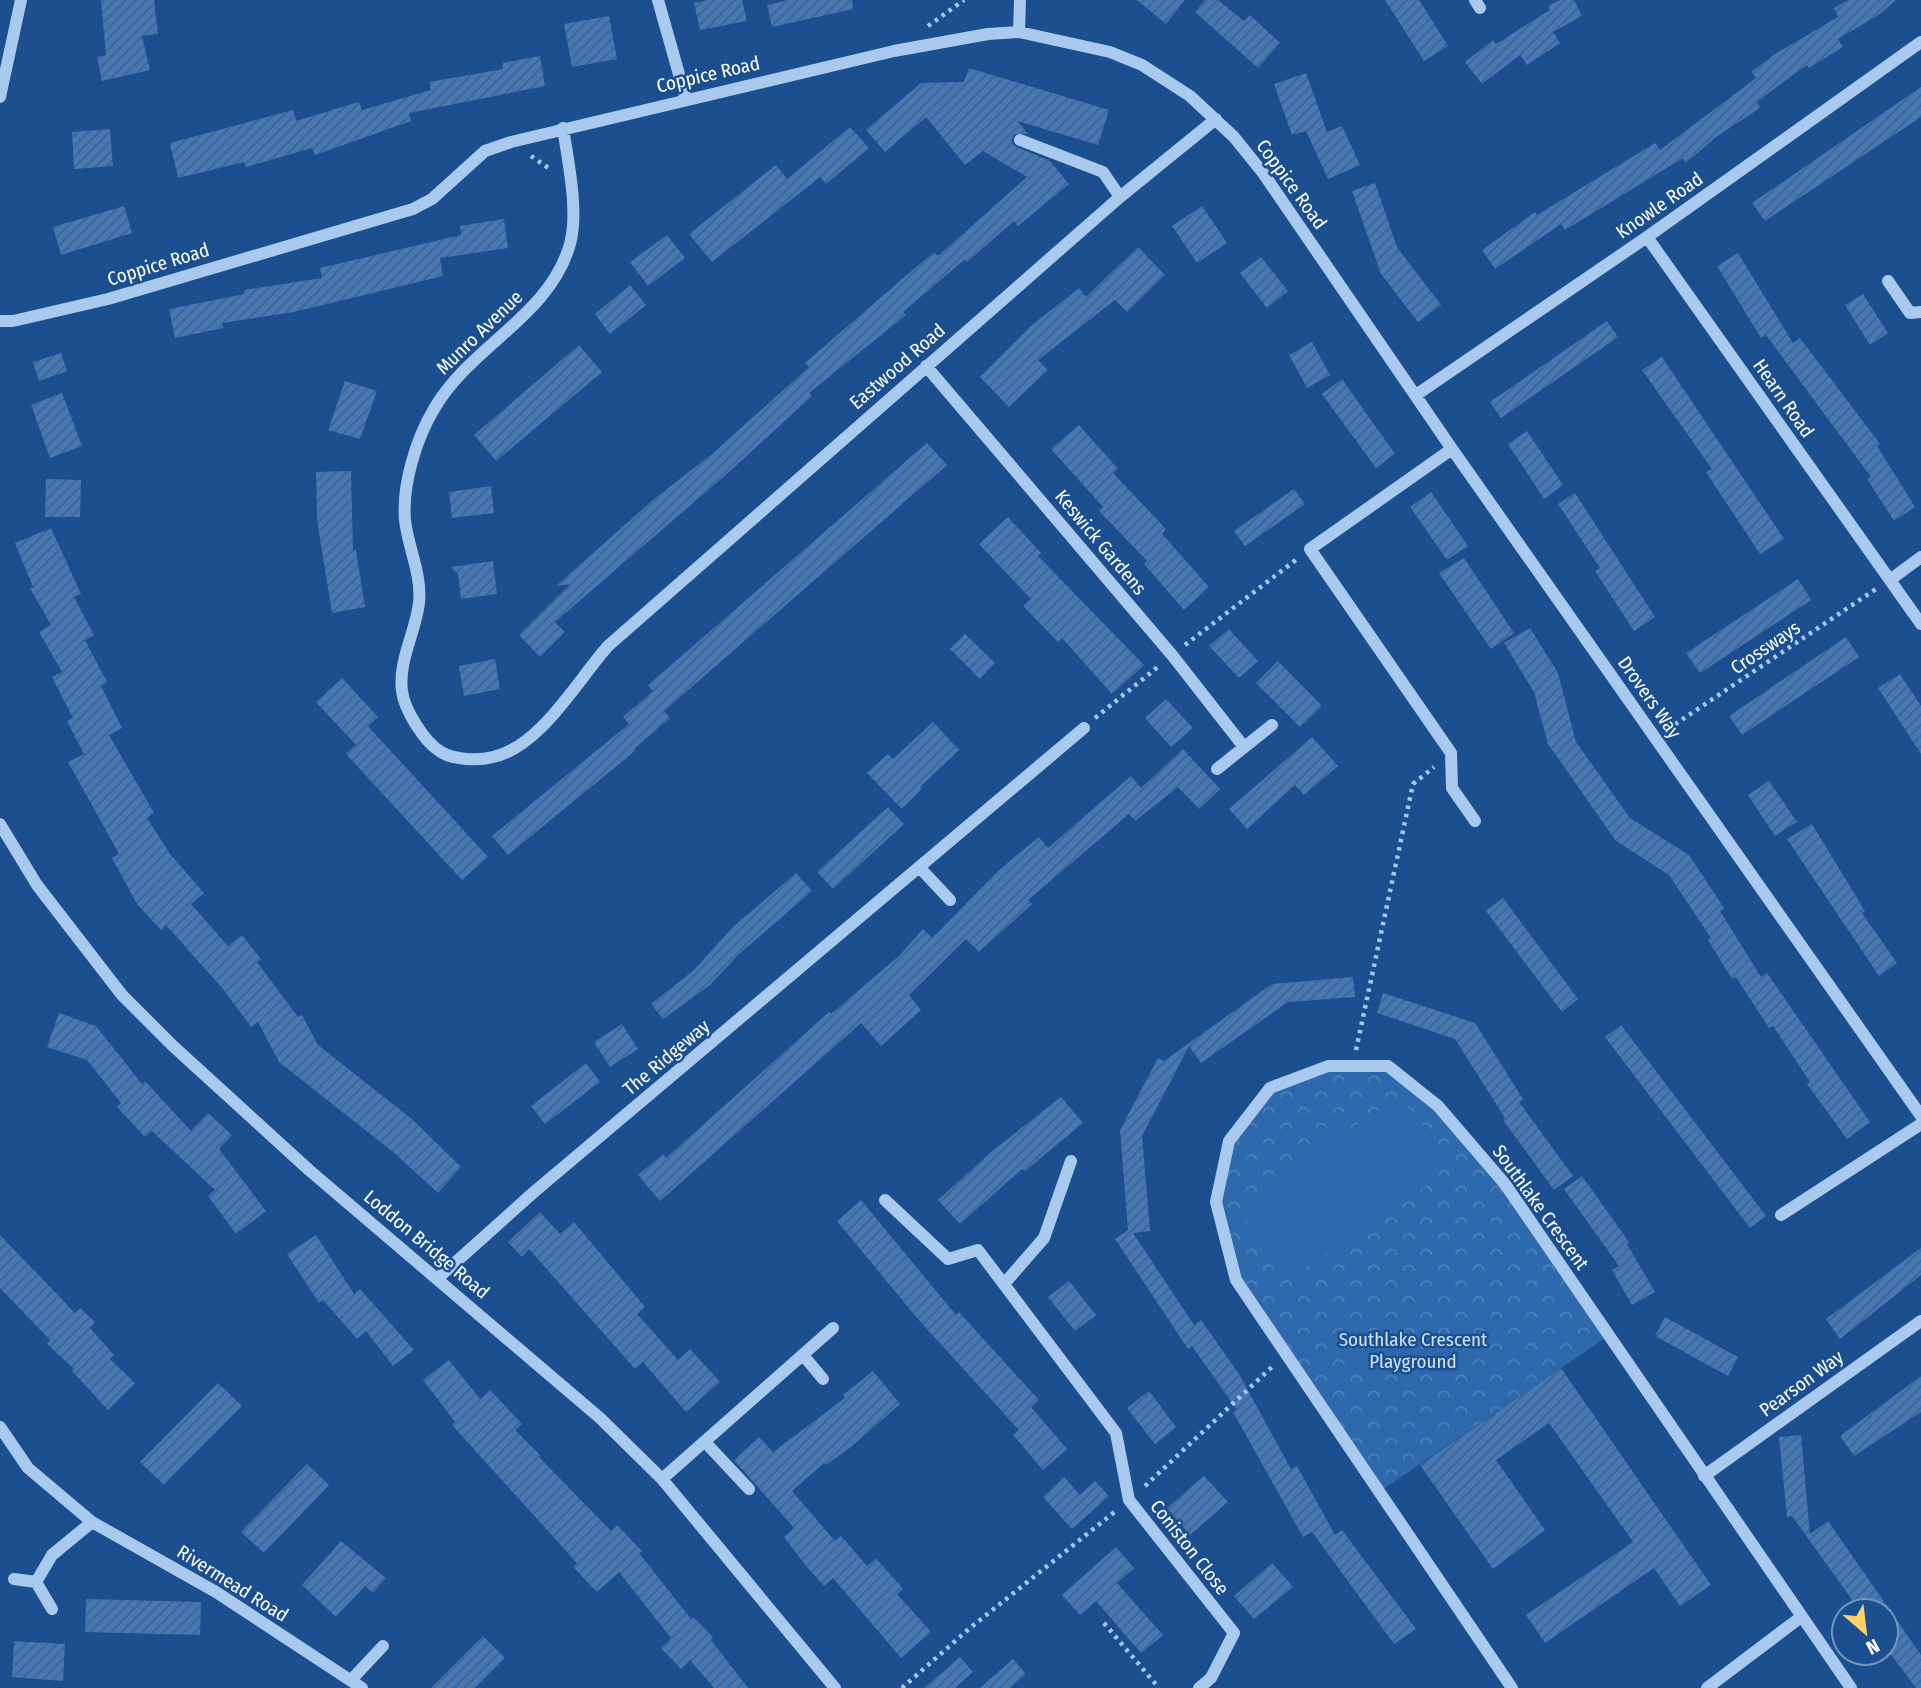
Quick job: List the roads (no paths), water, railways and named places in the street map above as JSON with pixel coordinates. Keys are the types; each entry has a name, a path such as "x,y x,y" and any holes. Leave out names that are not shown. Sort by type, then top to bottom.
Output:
{"street":[{"path":"0,97 21,0"},
{"path":"658,0 686,99"},
{"path":"1019,32 1020,0"},
{"name":"Coppice Road","path":"0,321 13,321 108,299 412,209 432,199 485,151 511,142 894,51 988,34 1019,32 1110,52 1142,65 1190,96 1216,118 1263,173 1349,299"},
{"name":"Knowle Road","path":"1416,395 1647,237 1921,41"},
{"name":"Eastwood Road","path":"608,646 1120,197 1216,118"},
{"name":"Munro Avenue","path":"564,128 571,184 571,243 554,282 538,302 482,350 445,392 423,431 410,467 405,519 418,577 419,603 402,690 418,725 441,753 474,759 490,758 515,748 544,724 608,646"},
{"path":"1020,140 1103,172 1120,197"},
{"name":"Hearn Road","path":"1647,237 1921,624"},
{"path":"1888,281 1910,313 1921,312"},
{"name":"Drovers Way","path":"1349,299 1921,1116"},
{"name":"Keswick Gardens","path":"926,366 1172,655 1244,747"},
{"path":"1452,449 1310,549 1451,753 1452,788 1475,821"},
{"path":"1890,580 1921,557"},
{"path":"1217,769 1272,725"},
{"name":"The Ridgeway","path":"438,1278 534,1192 1084,728"},
{"name":"Loddon Bridge Road","path":"0,824 37,885 122,995 173,1046 309,1170 600,1418 662,1479 835,1688"},
{"path":"920,868 950,900"},
{"name":"Southlake Crescent","path":"1512,1688 1236,1280 1216,1202 1229,1142 1270,1088 1328,1066 1388,1066 1438,1106 1505,1184 1851,1688"},
{"path":"1910,1100 1921,1092"},
{"path":"1781,1215 1921,1124"},
{"path":"1004,1284 1044,1238 1071,1161"},
{"name":"Coniston Close","path":"885,1200 948,1259 978,1250 1116,1433 1129,1500 1234,1633 1211,1678 1199,1688"},
{"name":"Pearson Way","path":"1704,1476 1921,1321"},
{"path":"662,1479 833,1328"},
{"path":"803,1355 823,1379"},
{"name":"Rivermead Road","path":"0,1427 28,1468 92,1522 216,1592 362,1688"},
{"path":"705,1442 749,1489"},
{"path":"36,1582 52,1555 92,1522"},
{"path":"14,1579 36,1582"},
{"path":"36,1582 52,1609"},
{"path":"1707,1688 1801,1617"},
{"path":"352,1679 383,1646"}],"park label":[{"name":"Southlake Crescent Playground","path":"1413,1350"}]}
